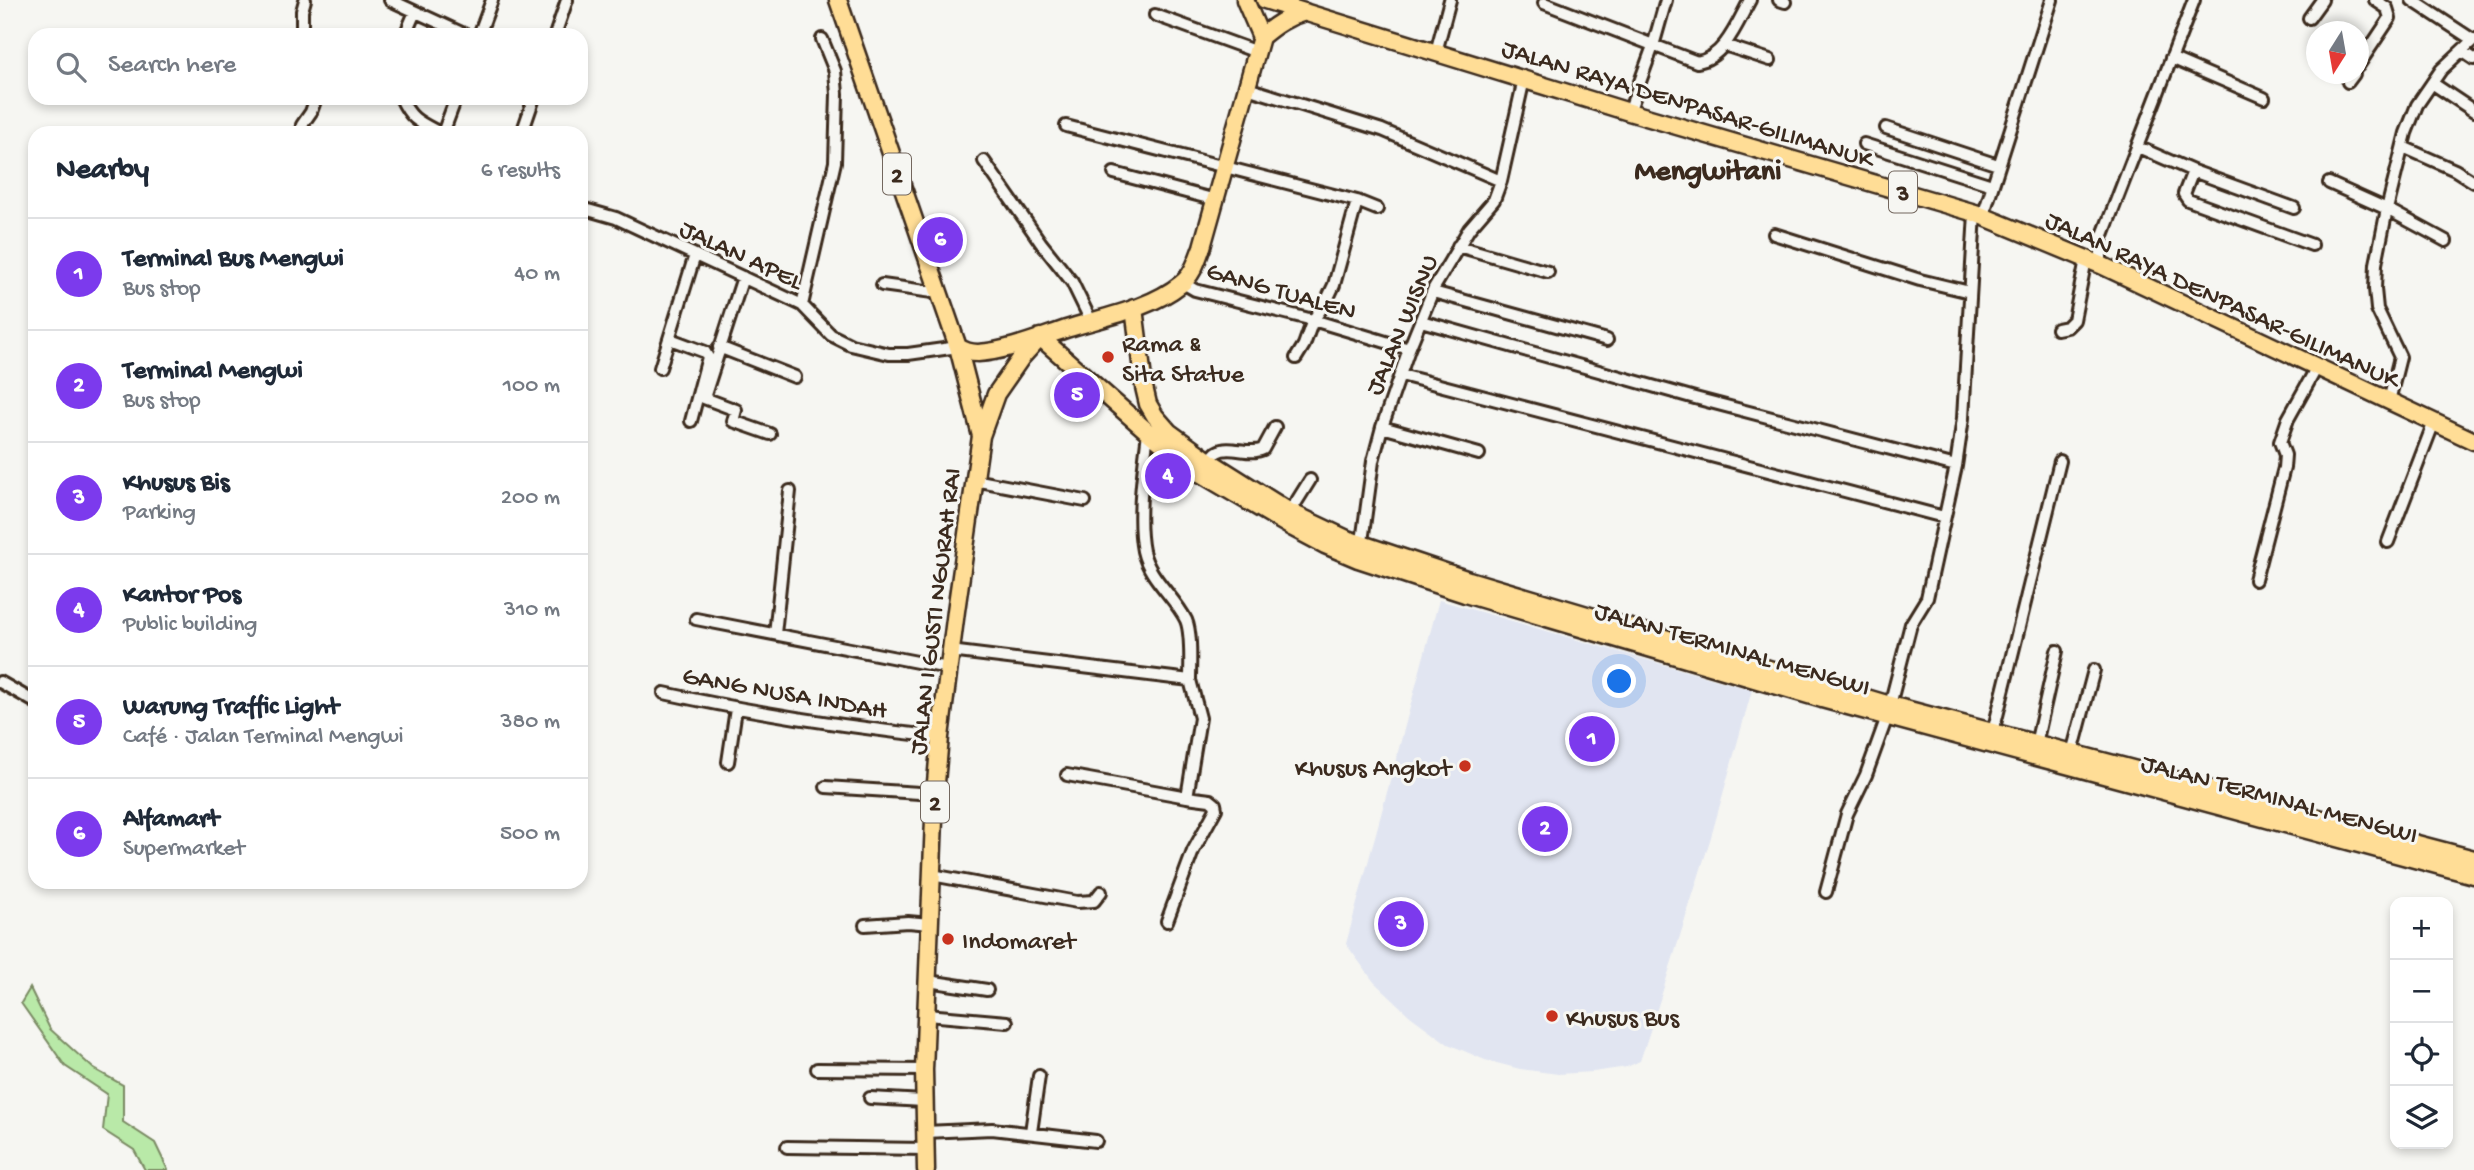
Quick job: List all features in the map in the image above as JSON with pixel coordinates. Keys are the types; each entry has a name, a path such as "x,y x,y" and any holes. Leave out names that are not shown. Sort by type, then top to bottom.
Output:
{"highway":[{"name":"2","path":"838,0 958,347 981,436"},
{"path":"1245,0 1259,45"},
{"name":"JALAN RAYA DENPASAR-GILIMANUK","path":"1271,1 1629,112 1979,215 2089,260 2474,441"},
{"path":"958,347 971,352 990,351 1040,337 1134,308 1163,296 1183,283 1196,265 1226,166 1242,92 1259,45 1274,25 1305,12"},
{"name":"JALAN TERMINAL MENGWI","path":"1134,308 1148,404 1154,416 1204,466 1293,528 1325,545 1360,552"},
{"name":"2","path":"981,436 996,394 1021,358 1040,337"},
{"name":"JALAN TERMINAL MENGWI","path":"1040,337 1148,432 1204,466 1360,552 1465,594 1667,654 2265,811 2474,859"},
{"name":"JALAN I GUSTI NGURAH RAI","path":"926,1170 924,1070 935,794 950,651 981,436"},
{"name":"JALAN TERMINAL MENGWI","path":"1889,711 1993,732 2072,753 2474,875"}],"street":[{"path":"302,28 305,0"},
{"path":"482,28 492,0"},
{"path":"557,28 567,0"},
{"path":"1436,52 1450,0"},
{"path":"1629,112 1666,0"},
{"path":"1544,3 1697,62 1706,61 1724,45 1750,0"},
{"path":"1826,892 1847,814 1866,775 1889,711 1913,618 1927,598 1956,466 1963,418 1970,292 1979,215 1992,185 2052,0"},
{"path":"2057,329 2067,327 2074,320 2089,260 2101,240 2194,0"},
{"path":"2309,18 2322,0"},
{"path":"2369,50 2390,18 2387,8 2375,0"},
{"path":"2389,401 2400,357 2377,309 2375,289 2376,264 2388,209 2406,133 2417,105 2441,70 2473,39 2412,0"},
{"path":"393,1 450,28"},
{"path":"408,28 415,12"},
{"path":"1154,15 1259,45"},
{"path":"802,304 835,162 835,71 822,39"},
{"path":"1724,45 1770,60"},
{"path":"2462,51 2474,59"},
{"path":"2171,58 2264,98"},
{"name":"JALAN WISNU","path":"1360,552 1373,461 1409,349 1433,292 1458,246 1493,200 1502,181 1524,79"},
{"path":"2432,83 2474,111"},
{"path":"1242,92 1382,130 1502,181"},
{"path":"302,125 314,105"},
{"path":"405,105 414,120 427,126"},
{"path":"445,126 453,105"},
{"path":"524,126 532,105"},
{"path":"1066,126 1226,166 1357,201 1377,209"},
{"path":"1886,128 1998,165"},
{"path":"1864,144 1992,185"},
{"path":"2138,147 2193,171 2294,208"},
{"path":"2403,147 2455,170 2474,182"},
{"path":"984,161 1048,253 1072,282 1091,321"},
{"path":"2193,171 2184,194 2188,200 2312,245"},
{"path":"1114,173 1216,200"},
{"path":"2329,183 2388,209 2446,241"},
{"path":"1296,358 1313,320 1334,285 1357,201"},
{"name":"JALAN APEL","path":"588,210 616,218 802,304 838,340 889,354 958,347"},
{"path":"1774,234 1920,280 1970,292"},
{"path":"2089,260 2088,252 2101,240"},
{"path":"1458,246 1548,272"},
{"path":"660,368 695,255"},
{"path":"743,277 704,398 736,410 733,421 770,433"},
{"name":"GANG TUALEN","path":"1183,283 1195,290 1313,320 1409,349"},
{"path":"882,285 940,293"},
{"path":"1433,292 1606,340"},
{"path":"1421,321 1695,398 1956,466"},
{"path":"670,339 707,354 691,421"},
{"path":"719,347 795,377"},
{"path":"2255,580 2284,468 2285,452 2280,442 2288,419 2317,367"},
{"path":"1401,375 1944,517"},
{"path":"2388,542 2434,422"},
{"path":"1204,466 1219,451 1227,449 1250,453 1263,449 1275,427"},
{"path":"1382,428 1479,454"},
{"path":"1148,432 1142,502 1143,552 1149,567 1179,608 1187,624 1190,680 1200,718 1187,797"},
{"path":"1993,732 2060,461"},
{"path":"974,480 1085,501"},
{"path":"1290,512 1310,480"},
{"path":"775,634 790,491"},
{"path":"696,619 948,668"},
{"path":"950,651 1190,680"},
{"path":"2036,744 2057,651"},
{"path":"2072,753 2094,670"},
{"path":"0,681 28,698"},
{"name":"GANG NUSA INDAH","path":"664,693 736,709 848,727 940,737"},
{"path":"728,762 736,709"},
{"path":"1067,775 1210,800 1215,804 1216,810 1193,851 1167,921"},
{"path":"826,787 935,794"},
{"path":"932,875 1077,902 1094,901 1101,892"},
{"path":"865,925 908,922 930,924"},
{"path":"928,981 987,990"},
{"path":"927,1015 1007,1022"},
{"path":"817,1069 924,1070"},
{"path":"1031,1132 1039,1076"},
{"path":"870,1098 924,1101"},
{"path":"787,1147 925,1140 992,1129 1096,1141"}],"shaded area":[{"path":"1439,600 1752,690 1711,837 1652,1025 1640,1061 1627,1067 1558,1074 1520,1069 1485,1060 1448,1044 1410,1016 1374,982 1346,944"}],"green space":[{"path":"30,988 50,1029 94,1069 123,1085 123,1122 155,1143 168,1170 145,1170 134,1150 103,1130 107,1094 65,1066 21,1003"}],"place":[{"name":"Alfamart","path":"940,240"},
{"name":"Rama & Sita Statue","path":"1108,357"},
{"name":"Warung Traffic Light","path":"1077,395"},
{"name":"Kantor Pos","path":"1168,476"},
{"name":"Terminal Bus Mengwi","path":"1592,739"},
{"name":"Khusus Angkot","path":"1465,766"},
{"name":"Terminal Mengwi","path":"1545,829"},
{"name":"Khusus Bis","path":"1401,924"},
{"name":"Indomaret","path":"948,939"},
{"name":"Khusus Bus","path":"1552,1016"}],"district":[{"name":"Mengwitani","path":"1708,169"}]}
